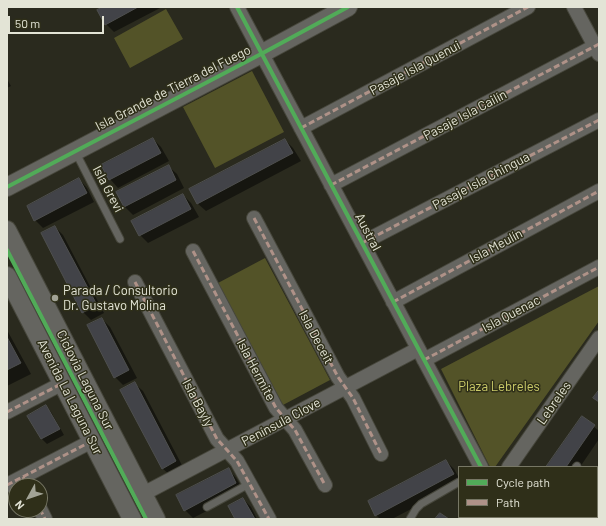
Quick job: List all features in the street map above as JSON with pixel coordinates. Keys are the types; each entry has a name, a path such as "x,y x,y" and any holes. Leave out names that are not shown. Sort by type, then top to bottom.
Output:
{"street":[{"name":"Austral","path":"237,7 480,466"},
{"name":"Isla Grande de Tierra del Fuego","path":"7,187 348,7"},
{"name":"Pasaje Isla Quenui","path":"301,128 528,7"},
{"path":"574,7 598,48"},
{"name":"Pasaje Isla Cailín","path":"331,185 598,48"},
{"name":"Pasaje Isla Chingua","path":"362,243 599,120"},
{"name":"Isla Meulín","path":"393,302 599,191"},
{"name":"Isla Deceit","path":"254,218 338,377 352,398 381,454"},
{"name":"Avenida La Laguna Sur","path":"7,230 156,519"},
{"name":"Isla Hermite","path":"193,251 276,408 296,430 325,485"},
{"name":"Isla Quenac","path":"421,354 599,267"},
{"name":"Avenida La Laguna Sur","path":"7,276 132,519"},
{"name":"Isla Bayly","path":"135,282 217,439 237,462 269,519"},
{"name":"Lebreles","path":"510,466 599,338"},
{"name":"Península Clove","path":"143,494 345,388 421,354"},
{"path":"7,412 63,384"},
{"path":"31,478 92,441"}],"lane":[{"name":"Isla Grevi","path":"75,151 120,239"},
{"path":"410,519 421,504 458,483"},
{"path":"207,507 249,484"}],"green space":[{"path":"166,9 183,39 130,68 114,38"},
{"path":"252,71 284,132 215,168 183,107"},
{"path":"265,258 330,380 283,405 218,283"},
{"name":"Plaza Lebreles","path":"599,286 599,321 496,466 490,466 441,369"}],"building":[{"path":"103,7 138,7 105,25 97,10"},
{"path":"153,138 161,153 109,180 101,165"},
{"path":"285,139 293,153 197,204 189,189"},
{"path":"169,165 176,180 124,207 116,192"},
{"path":"79,178 87,193 34,221 27,206"},
{"path":"183,194 191,209 139,236 131,221"},
{"path":"55,226 97,305 82,313 41,233"},
{"path":"102,318 129,370 114,378 87,325"},
{"path":"7,337 21,363 7,370"},
{"path":"135,382 176,461 162,469 120,390"},
{"path":"599,390 599,402 593,398"},
{"path":"46,405 60,429 41,439 27,416"},
{"path":"582,416 595,425 567,466 547,466"},
{"path":"446,460 454,474 375,516 368,501"},
{"path":"229,468 236,483 184,511 176,495"},
{"path":"599,484 598,514 598,486"},
{"path":"243,498 255,519 235,519 228,506"},
{"path":"440,513 449,519 435,519"},
{"path":"576,518 596,518 595,519"}],"marked path":[{"path":"301,128 528,7"},
{"path":"331,185 599,44"},
{"path":"362,243 599,120"},
{"path":"393,302 599,191"},
{"path":"254,218 338,377 353,398 381,454"},
{"path":"193,251 276,408 295,430 325,485"},
{"path":"424,360 599,267"},
{"path":"135,282 217,439 237,461 269,519"},
{"path":"7,412 63,383"},
{"path":"7,485 92,441"}],"cycle path":[{"path":"237,7 480,466"},
{"path":"7,187 348,7"},
{"name":"Ciclovia Laguna Sur","path":"7,250 146,519"}],"place":[{"name":"Parada / Consultorio Dr. Gustavo Molina","path":"55,298"}]}
